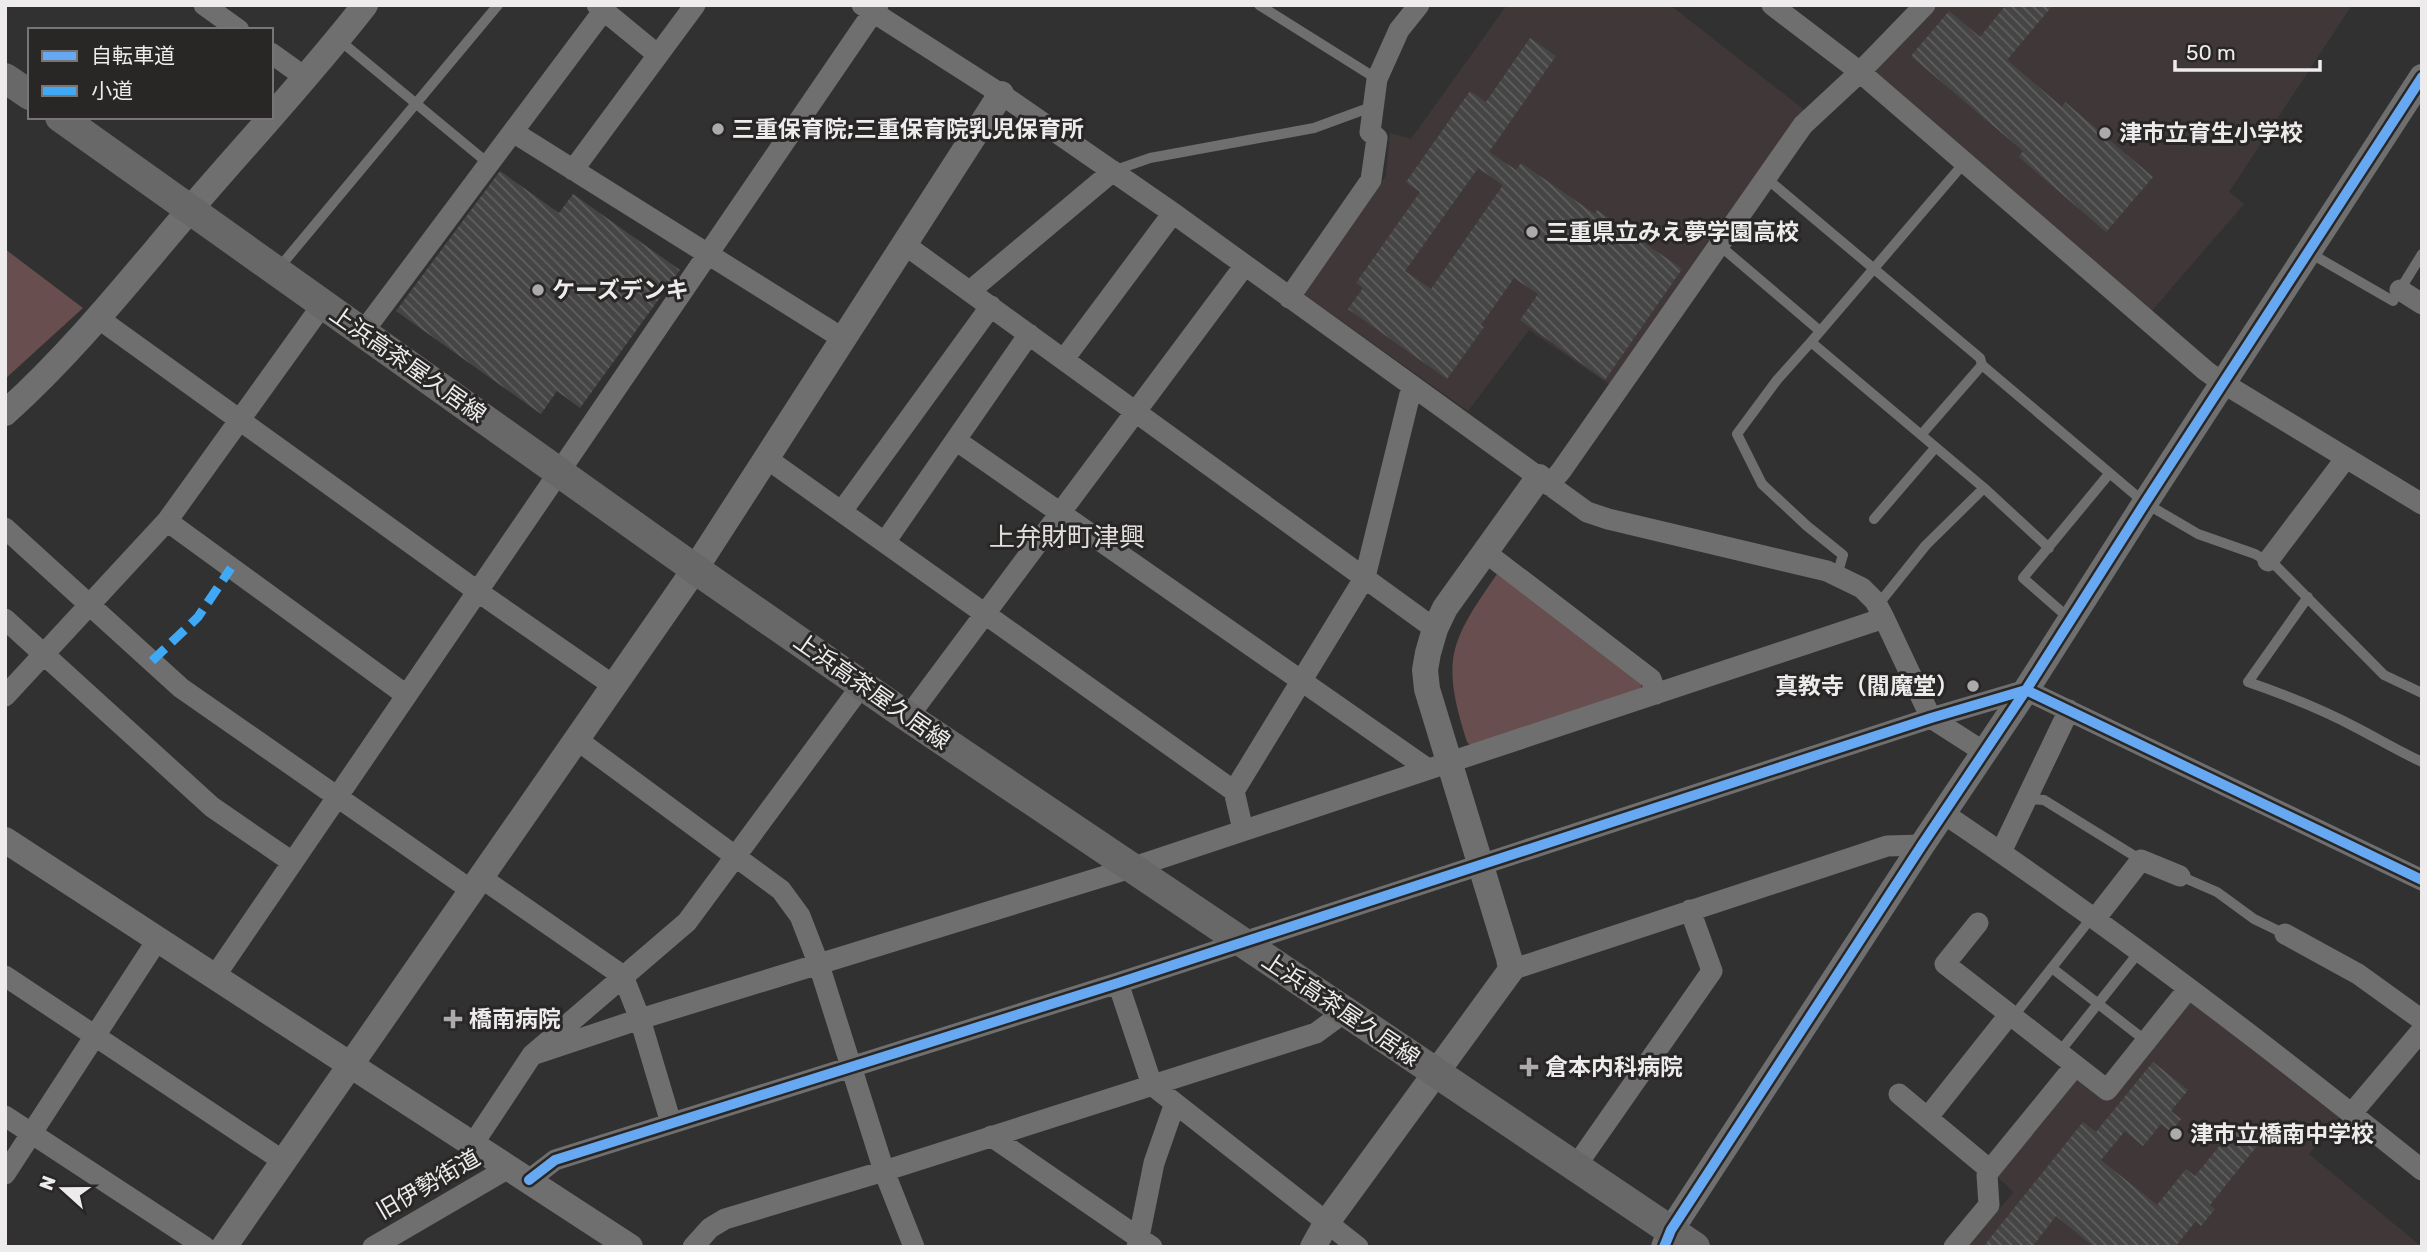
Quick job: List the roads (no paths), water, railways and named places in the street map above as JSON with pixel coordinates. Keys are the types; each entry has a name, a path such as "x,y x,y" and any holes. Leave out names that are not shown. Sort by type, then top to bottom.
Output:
{"main road":[{"path":"5,78 28,94"},
{"name":"上浜高茶屋久居線","path":"64,119 695,569 908,717 1576,1166 1667,1238 1695,1247"}],"street":[{"path":"204,5 236,28"},
{"path":"273,116 365,5"},
{"path":"573,170 695,5"},
{"path":"1289,298 1371,180 1377,138 1370,132 1377,79 1399,30 1419,5"},
{"path":"1772,5 1860,72 2223,383 2422,504"},
{"path":"1511,970 1482,865 1439,766 1425,670 1435,629 1451,598 1485,552 1544,481 1561,471 1803,125 1860,72 1925,5"},
{"path":"363,332 513,132 600,8 658,55"},
{"path":"215,976 709,253 871,8 1174,213 1587,512 1837,575 1862,589 1881,612 1931,718 1984,752"},
{"path":"273,54 306,78"},
{"path":"1667,1238 2026,690 2422,77"},
{"path":"224,1247 695,569 1001,94"},
{"path":"5,413 42,380 98,318 270,119"},
{"path":"513,132 842,338"},
{"path":"970,291 1113,171"},
{"path":"1064,359 1174,213"},
{"path":"904,244 1435,629"},
{"path":"908,717 1245,265"},
{"path":"2400,290 2422,304"},
{"path":"5,696 167,521 323,304"},
{"path":"842,511 991,306"},
{"path":"98,318 477,591 614,686"},
{"path":"885,542 1029,334"},
{"path":"1234,790 1365,577 1412,386"},
{"path":"957,441 1303,681 1439,766"},
{"path":"766,458 1234,790 1243,830"},
{"path":"2268,561 2346,458"},
{"path":"167,521 406,695"},
{"path":"5,528 181,688 338,797 623,976 640,1019 671,1123"},
{"path":"1485,552 1651,678 1656,694"},
{"path":"532,1055 640,1019 1131,868 1656,694 1881,612"},
{"path":"5,619 212,807 292,862"},
{"path":"473,1144 532,1055 687,922 862,685"},
{"path":"2026,690 2422,880"},
{"name":"旧伊勢街道","path":"373,1247 519,1174 555,1160 1118,983 1931,718 2026,690"},
{"path":"2001,852 2069,710"},
{"path":"576,739 788,897 800,916 819,965 884,1171 914,1247"},
{"path":"1943,813 2093,918 2422,1170"},
{"path":"5,840 351,1063 519,1174 616,1243"},
{"path":"1313,1247 1327,1222 1511,970 1887,846 1922,845"},
{"path":"2093,918 2141,860 2180,876"},
{"path":"1576,1166 1712,971 1690,910"},
{"path":"1978,923 1945,964 2108,1090 2188,989"},
{"path":"2285,934 2358,974 2420,1032 2352,1114"},
{"path":"5,1174 158,939"},
{"path":"5,976 284,1161"},
{"path":"1118,983 1152,1085 1358,1247"},
{"path":"692,1247 710,1228 724,1219 884,1171 1316,1033 1346,1011"},
{"path":"1928,1117 2011,1016"},
{"path":"1954,1247 1989,1205 1986,1175 2066,1060"},
{"path":"1899,1094 1990,1170"},
{"path":"991,1136 1143,1244 1154,1163 1175,1103"},
{"path":"5,1116 205,1247"}],"lane":[{"path":"276,271 498,5"},
{"path":"1258,5 1377,79"},
{"path":"338,39 489,164"},
{"path":"1113,171 1150,158 1314,128 1374,106"},
{"path":"1837,575 1843,555 1762,484 1737,434 1777,380 1965,162"},
{"path":"1766,178 1980,358 1982,365 2145,503 2198,534 2277,567 2384,676 2422,693"},
{"path":"1719,244 1820,331"},
{"path":"2308,252 2393,302 2422,254"},
{"path":"1811,342 1984,488 2049,548"},
{"path":"1921,435 1982,365"},
{"path":"1874,519 1935,447"},
{"path":"2070,620 2023,578 2109,474"},
{"path":"1881,612 1926,545 1984,488"},
{"path":"2308,597 2248,682 2292,697 2359,728 2422,762"},
{"path":"2026,799 2044,800 2141,860"},
{"path":"2180,876 2217,892 2254,919 2285,934"},
{"path":"2011,1016 2093,918"},
{"path":"2066,1060 2098,1004 2138,952"},
{"path":"2052,968 2147,1041"}],"place":[{"name":"三重保育院;三重保育院乳児保育所","path":"718,129"},
{"name":"津市立育生小学校","path":"2105,133"},
{"name":"三重県立みえ夢学園高校","path":"1532,232"},
{"name":"ケーズデンキ","path":"538,290"},
{"name":"真教寺（閻魔堂）","path":"1973,686"},
{"name":"橋南病院","path":"453,1019"},
{"name":"倉本内科病院","path":"1529,1067"},
{"name":"津市立橋南中学校","path":"2176,1134"}],"district":[{"name":"上弁財町津興","path":"1067,537"}]}
